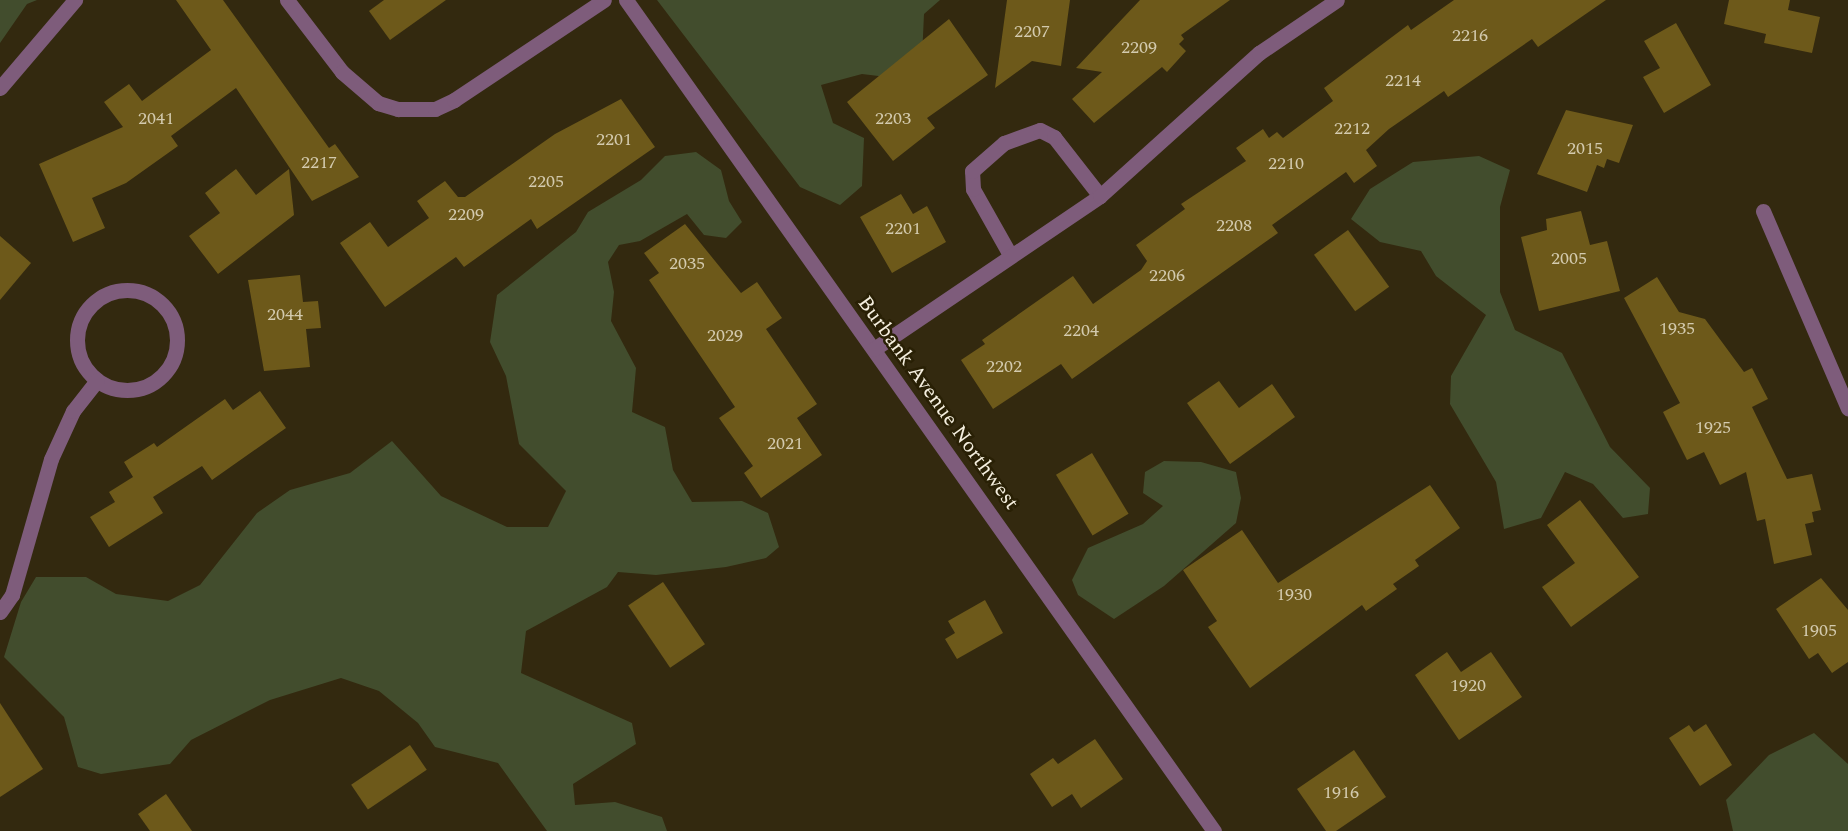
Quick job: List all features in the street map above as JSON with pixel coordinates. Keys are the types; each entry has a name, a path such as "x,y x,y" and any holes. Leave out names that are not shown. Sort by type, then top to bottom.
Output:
{"street":[{"path":"0,88 75,0"},
{"path":"287,0 349,79 378,103 399,109 435,109 454,100 604,0"},
{"name":"Burbank Avenue Northwest","path":"626,0 1214,831"},
{"path":"874,349 1009,254 1100,196 1259,53 1337,0"},
{"path":"1009,254 973,189 972,171 1004,143 1040,130 1054,137 1100,196"},
{"path":"1763,211 1848,408"},
{"path":"111,292 144,292 159,301 170,313 177,337 163,375 135,390 97,380 81,360 77,344 84,312 111,292"},
{"path":"0,612 12,595 51,459 73,411 97,380"}],"green space":[{"path":"0,0 37,0 27,4 0,43"},
{"path":"657,0 940,0 924,14 922,58 895,78 862,74 821,85 833,123 864,138 862,186 840,205 800,187"},
{"path":"696,152 721,170 729,201 742,222 726,238 704,235 687,214 640,241 619,245 608,262 614,292 611,321 636,368 632,412 665,427 673,470 692,502 742,501 768,513 779,547 766,558 726,567 656,575 618,572 607,587 526,631 521,673 632,723 636,744 573,784 575,805 615,802 662,817 667,831 547,831 498,763 435,747 418,723 379,691 341,678 270,700 191,740 170,764 101,774 78,767 64,717 4,657 21,602 36,577 86,577 116,594 168,601 200,585 257,513 290,490 350,473 392,441 441,496 507,527 548,527 566,491 519,444 506,376 490,342 497,295 576,232 588,212 641,180 665,156"},
{"path":"1479,156 1510,170 1500,207 1500,292 1515,330 1562,353 1610,447 1650,488 1648,514 1623,518 1593,484 1565,472 1541,518 1504,529 1496,482 1450,404 1451,376 1486,315 1436,276 1421,251 1380,242 1351,219 1370,189 1413,162"},
{"path":"1164,461 1201,462 1236,472 1241,498 1236,523 1164,586 1114,619 1078,595 1072,580 1088,548 1143,524 1163,506 1143,493 1145,472"},
{"path":"1814,733 1848,764 1848,831 1733,831 1726,800 1769,755"}],"building":[{"path":"176,0 223,0 329,148 335,144 359,177 312,201 236,88 171,136 178,146 126,183 92,198 105,228 73,242 39,164 123,127 104,102 129,84 142,101 211,50"},
{"path":"384,0 446,0 390,40 369,11"},
{"path":"1007,0 1070,0 1061,66 1032,61 995,88"},
{"path":"1140,0 1230,0 1181,35 1184,39 1179,44 1186,51 1167,72 1162,67 1094,123 1072,99 1102,72 1076,68"},
{"path":"1454,0 1606,0 1538,47 1532,39 1448,97 1444,91 1389,129 1366,150 1377,166 1354,183 1346,172 1272,225 1278,233 1072,379 1061,364 993,409 961,360 985,344 982,340 1073,276 1093,304 1141,270 1147,261 1136,245 1185,209 1181,204 1246,161 1236,148 1263,129 1269,138 1277,132 1283,138 1333,101 1324,88 1408,25 1411,30"},
{"path":"1729,0 1790,0 1788,10 1820,17 1812,53 1764,43 1766,34 1724,24"},
{"path":"949,19 988,75 927,118 935,128 893,161 847,102"},
{"path":"1676,23 1711,85 1664,113 1643,77 1660,68 1644,41"},
{"path":"621,99 655,147 537,229 531,219 464,267 456,257 385,307 340,243 370,222 388,247 429,218 417,201 445,181 458,197 465,197 555,134"},
{"path":"1566,110 1633,125 1619,163 1607,159 1604,168 1597,165 1587,192 1537,174"},
{"path":"236,169 256,195 289,169 294,215 218,274 189,236 220,213 205,193"},
{"path":"901,194 913,214 927,206 946,242 892,273 860,217"},
{"path":"1581,211 1590,245 1607,241 1620,291 1539,311 1521,237 1547,230 1546,219"},
{"path":"685,224 741,293 757,282 782,318 766,329 817,404 797,418 822,455 761,498 744,473 753,466 719,418 735,407 649,280 659,273 644,253"},
{"path":"1348,230 1389,287 1355,311 1314,255"},
{"path":"0,236 31,263 0,300"},
{"path":"300,275 303,302 318,301 321,328 306,329 310,367 264,371 248,280"},
{"path":"1657,277 1679,312 1705,319 1744,372 1752,368 1768,399 1752,407 1787,479 1812,474 1821,510 1812,512 1814,522 1805,524 1812,555 1774,564 1765,519 1757,521 1746,472 1720,485 1704,452 1687,460 1663,412 1680,403 1624,298"},
{"path":"1219,381 1239,408 1272,384 1295,417 1230,464 1187,403"},
{"path":"260,391 286,428 212,480 202,466 153,497 163,513 109,547 90,517 115,502 109,492 133,477 124,462 154,443 157,447 225,399 233,410"},
{"path":"1092,453 1129,514 1093,535 1056,475"},
{"path":"1430,485 1460,528 1415,560 1419,566 1393,584 1397,589 1366,611 1362,605 1250,688 1208,627 1217,621 1183,570 1242,530 1278,583"},
{"path":"1580,500 1639,577 1571,627 1542,587 1575,563 1547,525"},
{"path":"1821,578 1848,610 1848,662 1832,673 1818,653 1809,659 1776,609"},
{"path":"663,582 705,644 670,668 628,605"},
{"path":"985,600 1003,633 957,659 945,639 955,633 948,621"},
{"path":"1447,652 1461,672 1491,652 1522,697 1459,740 1415,675"},
{"path":"0,703 43,769 0,797"},
{"path":"1706,724 1732,765 1700,786 1669,738 1689,725 1694,732"},
{"path":"1095,739 1123,779 1081,808 1072,794 1052,807 1030,774 1053,758 1058,764"},
{"path":"410,745 427,770 368,810 351,785"},
{"path":"1354,750 1386,797 1336,831 1326,831 1297,789"},
{"path":"166,794 192,831 150,831 138,814"}]}
